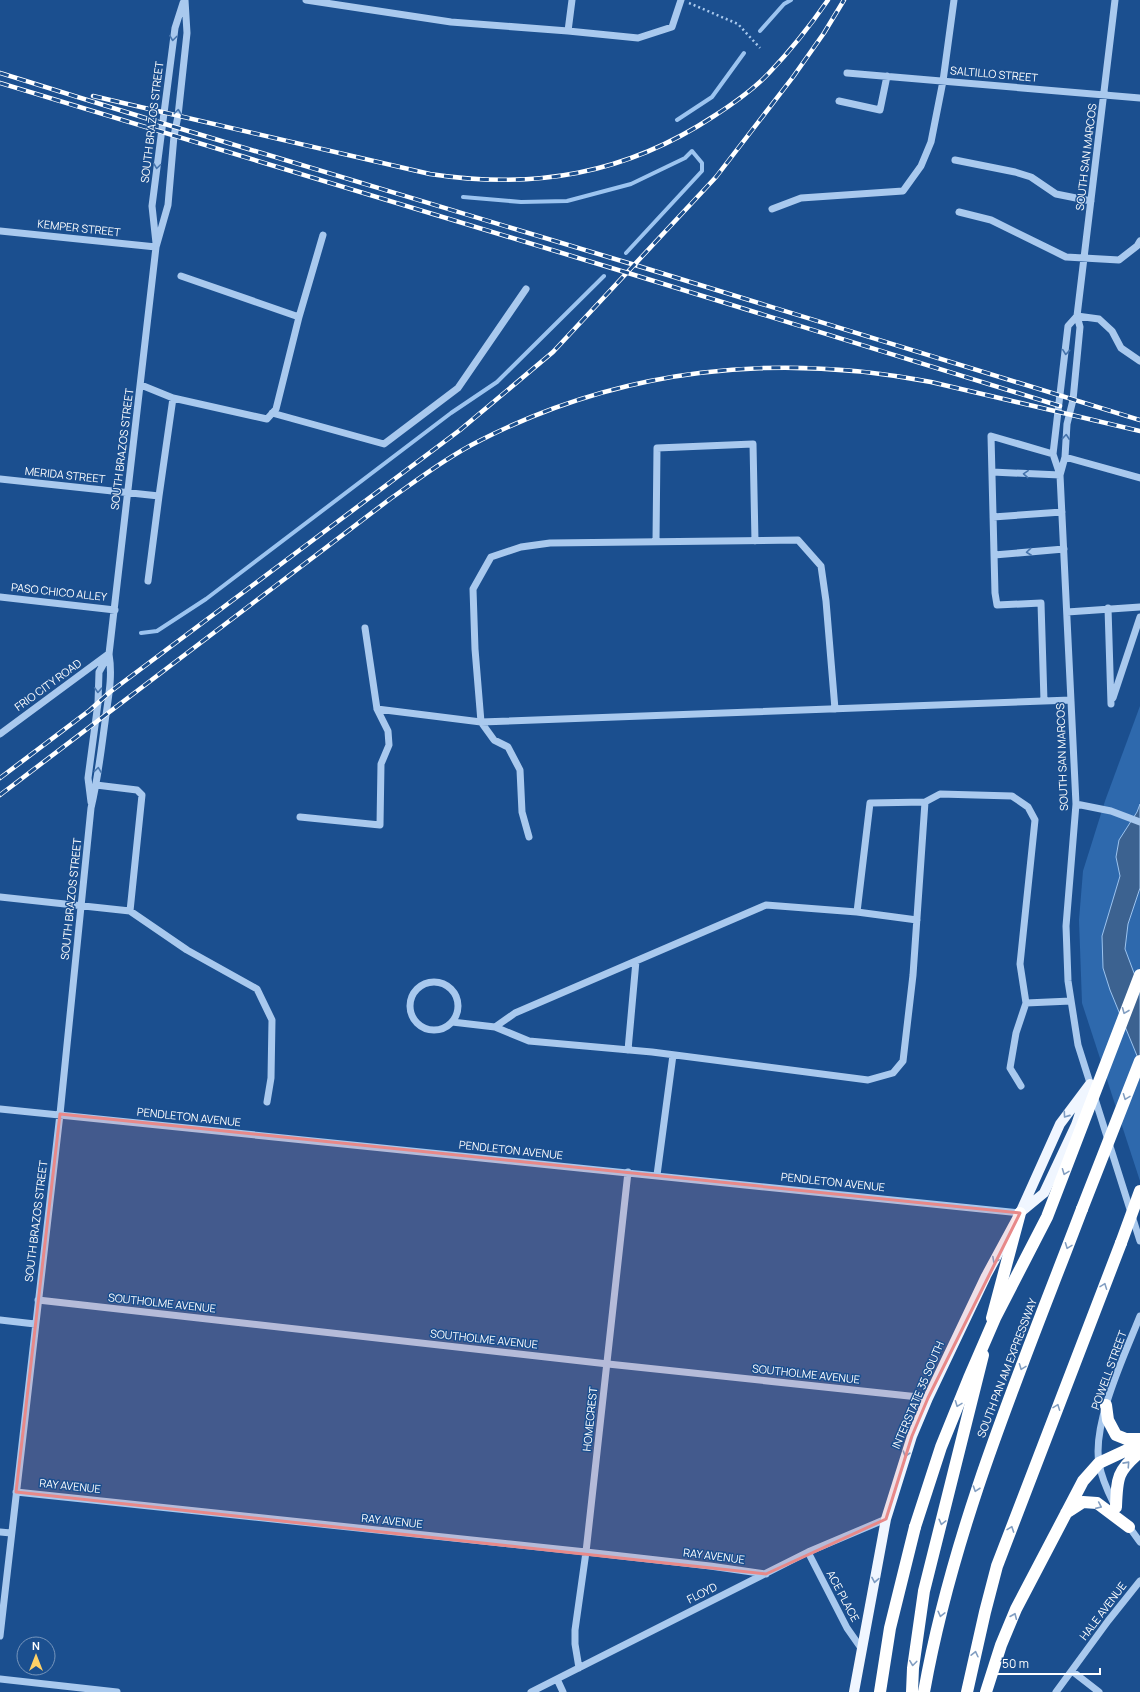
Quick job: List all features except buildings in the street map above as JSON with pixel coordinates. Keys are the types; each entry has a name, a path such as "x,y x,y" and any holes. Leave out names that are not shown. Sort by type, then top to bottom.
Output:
{"highway":[{"path":"880,1692 892,1621 915,1527 941,1447 995,1318 1047,1217 1140,975"},
{"name":"SOUTH PAN AM EXPRESSWAY","path":"924,1692 932,1647 949,1580 973,1498 990,1449 1140,1061"},
{"path":"967,1692 984,1612 998,1566 1140,1191"},
{"path":"912,1692 913,1668 924,1591 970,1403 1020,1213"},
{"path":"1106,1405 1108,1420 1116,1435 1126,1439 1140,1439"},
{"path":"986,1692 1001,1645 1016,1609 1083,1481 1099,1463 1140,1444"},
{"path":"1116,1507 1116,1484 1121,1470 1140,1452"},
{"path":"1065,1513 1083,1502 1097,1504 1129,1527"}],"main road":[{"name":"INTERSTATE 35 SOUTH","path":"854,1692 886,1519 912,1436 928,1398 986,1276 1020,1213 1060,1124 1090,1084"},
{"name":"INTERSTATE 35 SOUTH","path":"1020,1213 1044,1193 1076,1125 1090,1084"}],"street":[{"name":"SOUTH BRAZOS STREET","path":"156,247 152,206 175,28 184,0"},
{"name":"SOUTH BRAZOS STREET","path":"0,1636 60,1114 92,808 110,692 111,666 109,654 129,492 156,247 168,206 174,136 178,116 187,33 184,0"},
{"path":"306,0 451,22 638,38 672,27 682,0"},
{"path":"568,31 572,0"},
{"path":"772,209 802,198 903,191 921,166 931,142 943,81 954,0"},
{"name":"SOUTH SAN MARCOS","path":"1060,476 1065,458 1067,424 1073,400 1080,327 1077,316 1105,95 1115,0"},
{"name":"SALTILLO STREET","path":"846,73 1140,98"},
{"path":"839,101 880,110 887,76"},
{"path":"955,160 1015,172 1031,177 1056,194 1091,201"},
{"path":"960,212 991,220 1066,257 1119,260 1137,246 1140,241"},
{"name":"KEMPER STREET","path":"0,231 156,247"},
{"path":"141,386 173,398 267,419 276,409 299,317 323,236"},
{"path":"181,276 299,317"},
{"path":"272,413 384,444 458,388 526,289"},
{"path":"1077,316 1099,319 1112,331 1120,348 1140,361"},
{"name":"SOUTH SAN MARCOS","path":"1077,316 1068,326 1053,454 1060,476 1076,804 1066,926 1067,956 1071,1001 1078,1045 1090,1084"},
{"path":"148,581 158,496 173,398"},
{"path":"1044,701 1041,603 997,605 995,593 991,436 1053,454"},
{"path":"656,542 657,448 753,444 755,540"},
{"path":"1065,458 1140,478"},
{"path":"992,472 1060,476"},
{"name":"MERIDA STREET","path":"0,479 158,496"},
{"path":"993,517 1062,512"},
{"path":"528,837 522,812 520,770 516,759 508,747 494,740 481,722 475,649 473,590 490,557 521,546 550,543 798,540 821,566 826,601 835,709"},
{"path":"994,555 1064,549"},
{"name":"PASO CHICO ALLEY","path":"0,597 115,610"},
{"path":"1067,612 1140,607"},
{"path":"1108,608 1111,704 1140,617"},
{"path":"300,816 380,825 381,764 390,745 388,731 377,709 365,628"},
{"name":"SOUTH BRAZOS STREET","path":"92,808 88,778 98,703 99,672 109,654"},
{"name":"FRIO CITY ROAD","path":"2,732 109,654"},
{"path":"377,709 481,722 1071,700"},
{"path":"96,785 137,790 142,795 130,911"},
{"path":"857,912 870,803 925,802 940,794 1012,796 1028,807 1035,820 1020,964 1026,1003 1016,1033 1010,1068 1021,1086"},
{"path":"452,1022 456,1016 458,1001 450,988 436,982 428,983 416,991 412,998 412,1014 416,1021 430,1030 438,1030 446,1027 452,1022 495,1027 528,1041 673,1055 868,1080 893,1073 902,1061 913,975 925,802"},
{"path":"1076,804 1096,807 1140,822"},
{"path":"0,897 130,911 187,950 257,989 272,1020 271,1078 267,1102"},
{"path":"495,1027 515,1013 766,905 857,912 917,920"},
{"path":"628,1050 636,961"},
{"path":"1026,1003 1071,1001"},
{"path":"657,1175 673,1055"},
{"path":"1090,1084 1140,1241"},
{"name":"PENDLETON AVENUE","path":"0,1109 1020,1213"},
{"name":"HOMECREST","path":"579,1668 575,1644 575,1630 586,1552 608,1364 628,1172"},
{"name":"SOUTHOLME AVENUE","path":"38,1300 608,1364 928,1398"},
{"name":"POWELL STREET","path":"1140,1316 1106,1405 1099,1438 1099,1463 1109,1494 1140,1542"},
{"path":"0,1320 35,1324"},
{"name":"RAY AVENUE","path":"16,1492 586,1552 766,1574"},
{"name":"FLOYD","path":"531,1692 808,1552 886,1519"},
{"path":"0,1532 11,1533"},
{"name":"ACE PLACE","path":"808,1552 847,1628 862,1648"},
{"name":"HALE AVENUE","path":"1056,1692 1108,1621 1140,1581"},
{"path":"1072,1671 1099,1692"},
{"path":"0,1679 117,1692"},
{"path":"557,1679 563,1692"}],"path":[{"path":"682,0 738,24 760,48"}],"highlighted area":[{"path":"60,1114 1020,1213 928,1398 912,1436 886,1519 766,1574 16,1492"}],"shaded area":[{"path":"1140,706 1140,1181 1082,1003 1079,920 1083,871 1105,801"},
{"path":"1140,804 1140,888 1128,924 1125,949 1140,989 1140,1063 1110,990 1103,968 1102,936 1120,876 1116,857 1119,840 1137,812"}],"waterway":[{"path":"760,31 784,4 791,0"},
{"path":"677,120 712,97 744,53"},
{"path":"463,197 521,202 567,201 631,184 685,158 692,151 702,163 702,171 626,253"},
{"path":"141,633 157,631 206,599 451,413 497,382 604,276"}],"railway":[{"path":"93,96 430,174 506,180 542,178 578,173 613,164 647,152 681,136 714,116 743,96 769,73 800,38 828,0"},
{"path":"0,778 90,710 110,692 460,430 553,352 716,177 793,77 824,33 844,0"},
{"path":"0,73 635,265 1140,420"},
{"path":"0,83 628,273 1060,406"},
{"path":"0,795 390,499 435,468 481,440 535,416 589,396 645,382 701,373 758,368 815,368 873,373 931,382 1140,431"}]}
